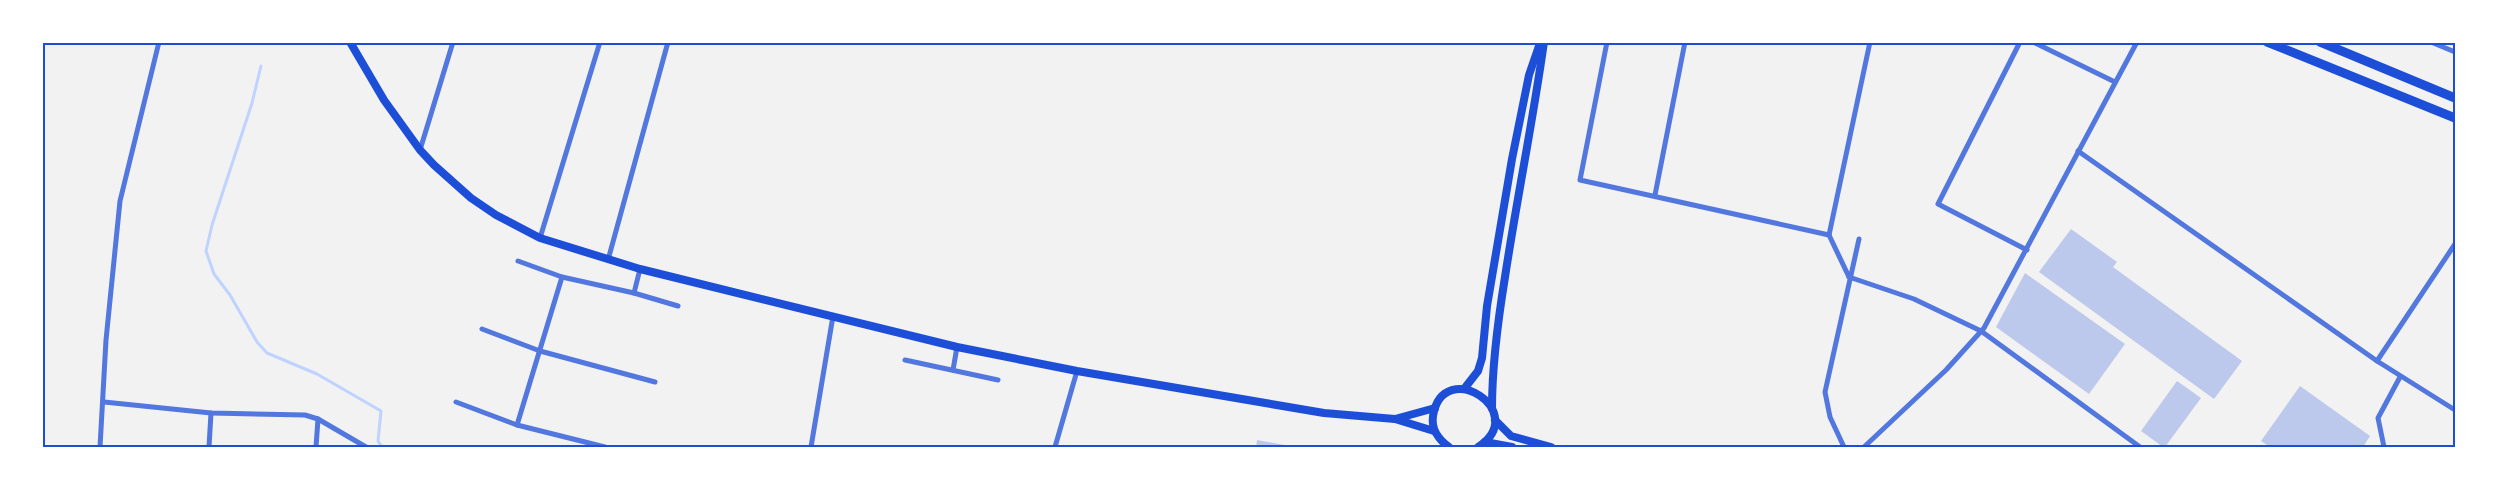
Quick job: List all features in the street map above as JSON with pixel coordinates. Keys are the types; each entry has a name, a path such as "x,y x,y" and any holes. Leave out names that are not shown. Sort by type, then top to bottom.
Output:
{"highway":[{"path":"2267,42 2455,118"},
{"path":"2320,42 2455,98"}],"main road":[{"path":"350,42 384,100 420,150 471,198 495,215 540,238 640,269 957,347 1077,371 1324,413 1395,419 1434,431"},
{"path":"1464,389 1478,371 1482,358 1487,306 1512,159 1529,75 1542,42"},
{"path":"1481,445 1492,432 1494,420 1493,363 1542,42"},
{"path":"1449,447 1441,442 1434,431 1432,419 1435,408 1442,398 1452,391 1464,389 1476,391 1486,398 1492,408"},
{"path":"1395,419 1435,408"},
{"path":"1494,420 1511,436 1551,447"},
{"path":"1481,445 1512,447"}],"street":[{"path":"100,447 106,338 120,201 159,42"},
{"path":"420,150 453,42"},
{"path":"540,238 600,42"},
{"path":"608,260 668,42"},
{"path":"1606,42 1580,180 1829,235"},
{"path":"1655,195 1685,42"},
{"path":"1870,42 1829,235 1849,277 1914,299 1981,331 2140,447"},
{"path":"2020,42 1938,204 2026,250"},
{"path":"2033,42 2115,82"},
{"path":"1864,447 1946,370 1981,331 2137,42"},
{"path":"2431,42 2455,52"},
{"path":"2078,151 2377,362 2455,410"},
{"path":"1844,447 1830,417 1825,392 1859,239"},
{"path":"2377,362 2455,244"},
{"path":"518,261 562,277 634,293 678,306"},
{"path":"634,293 640,269"},
{"path":"517,425 562,277"},
{"path":"811,447 833,316"},
{"path":"482,328 540,351 655,382"},
{"path":"952,370 957,347"},
{"path":"905,360 998,380"},
{"path":"1055,447 1077,371"},
{"path":"2384,447 2378,418 2400,377"},
{"path":"104,402 211,413 305,414 366,447"},
{"path":"456,402 517,425 605,447"},
{"path":"209,447 211,413"},
{"path":"315,447 318,419"}],"building":[{"path":"2071,229 2117,262 2113,267 2242,361 2214,399 2039,272"},
{"path":"2025,273 2125,344 2089,394 1996,327"},
{"path":"2177,381 2201,398 2163,447 2141,431"},
{"path":"2300,386 2370,436 2363,447 2270,447 2261,441"},
{"path":"1257,440 1290,446 1290,447 1256,447"}],"waterway":[{"path":"261,66 252,103 212,225 206,251 214,274 230,295 257,342 267,353 317,374 381,411 378,441 382,447"}]}
